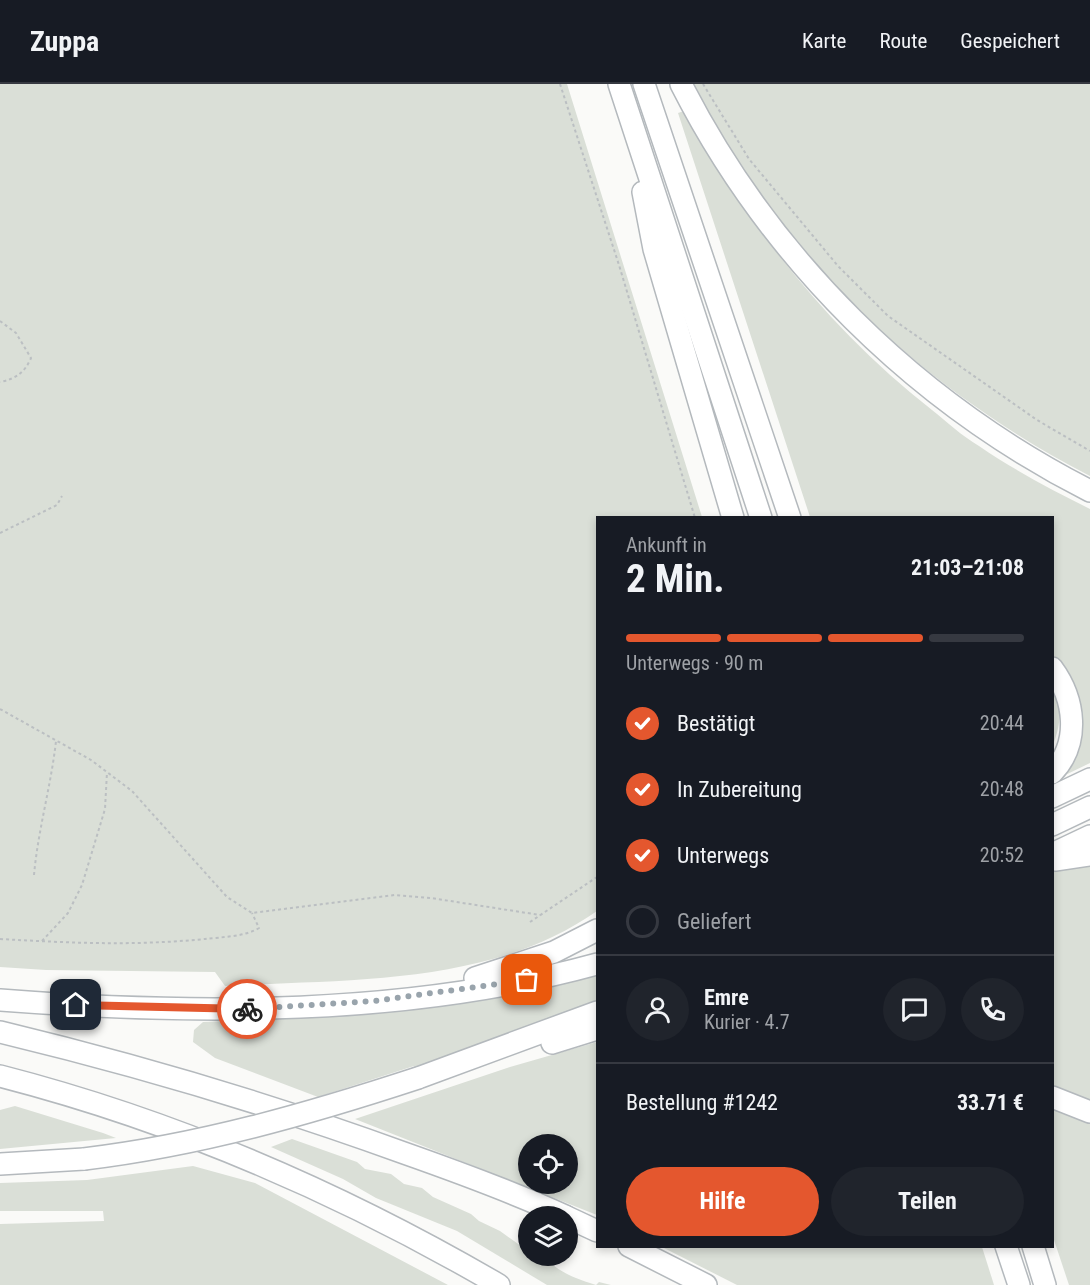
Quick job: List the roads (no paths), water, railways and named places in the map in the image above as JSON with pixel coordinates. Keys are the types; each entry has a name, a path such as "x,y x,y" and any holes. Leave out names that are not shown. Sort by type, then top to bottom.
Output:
{"highway":[{"path":"619,84 760,516"},
{"path":"644,84 788,516"},
{"path":"681,84 702,126 749,200 780,240 843,310 920,382 987,432 1090,491"},
{"path":"627,109 654,249 730,516"},
{"path":"1054,672 1068,694 1072,713 1070,740 1061,761 1054,770"},
{"path":"1054,796 1090,779"},
{"path":"1054,824 1090,807"},
{"path":"1054,853 1090,836"},
{"path":"1054,860 1090,855"},
{"path":"411,997 554,952 596,931"},
{"path":"0,1000 237,1009 309,1007 508,984 596,964"},
{"path":"0,1164 84,1159 162,1148 259,1127 426,1075 596,1012"},
{"path":"426,1075 524,1051 596,1029"},
{"path":"0,1032 93,1054 345,1131 446,1168 539,1206"},
{"path":"0,1076 109,1108 215,1146 370,1215 499,1285"},
{"path":"1054,1098 1090,1112"},
{"path":"578,1223 596,1232"},
{"path":"633,1248 706,1285"},
{"path":"1007,1248 1019,1285"},
{"path":"1034,1248 1046,1285"}]}
